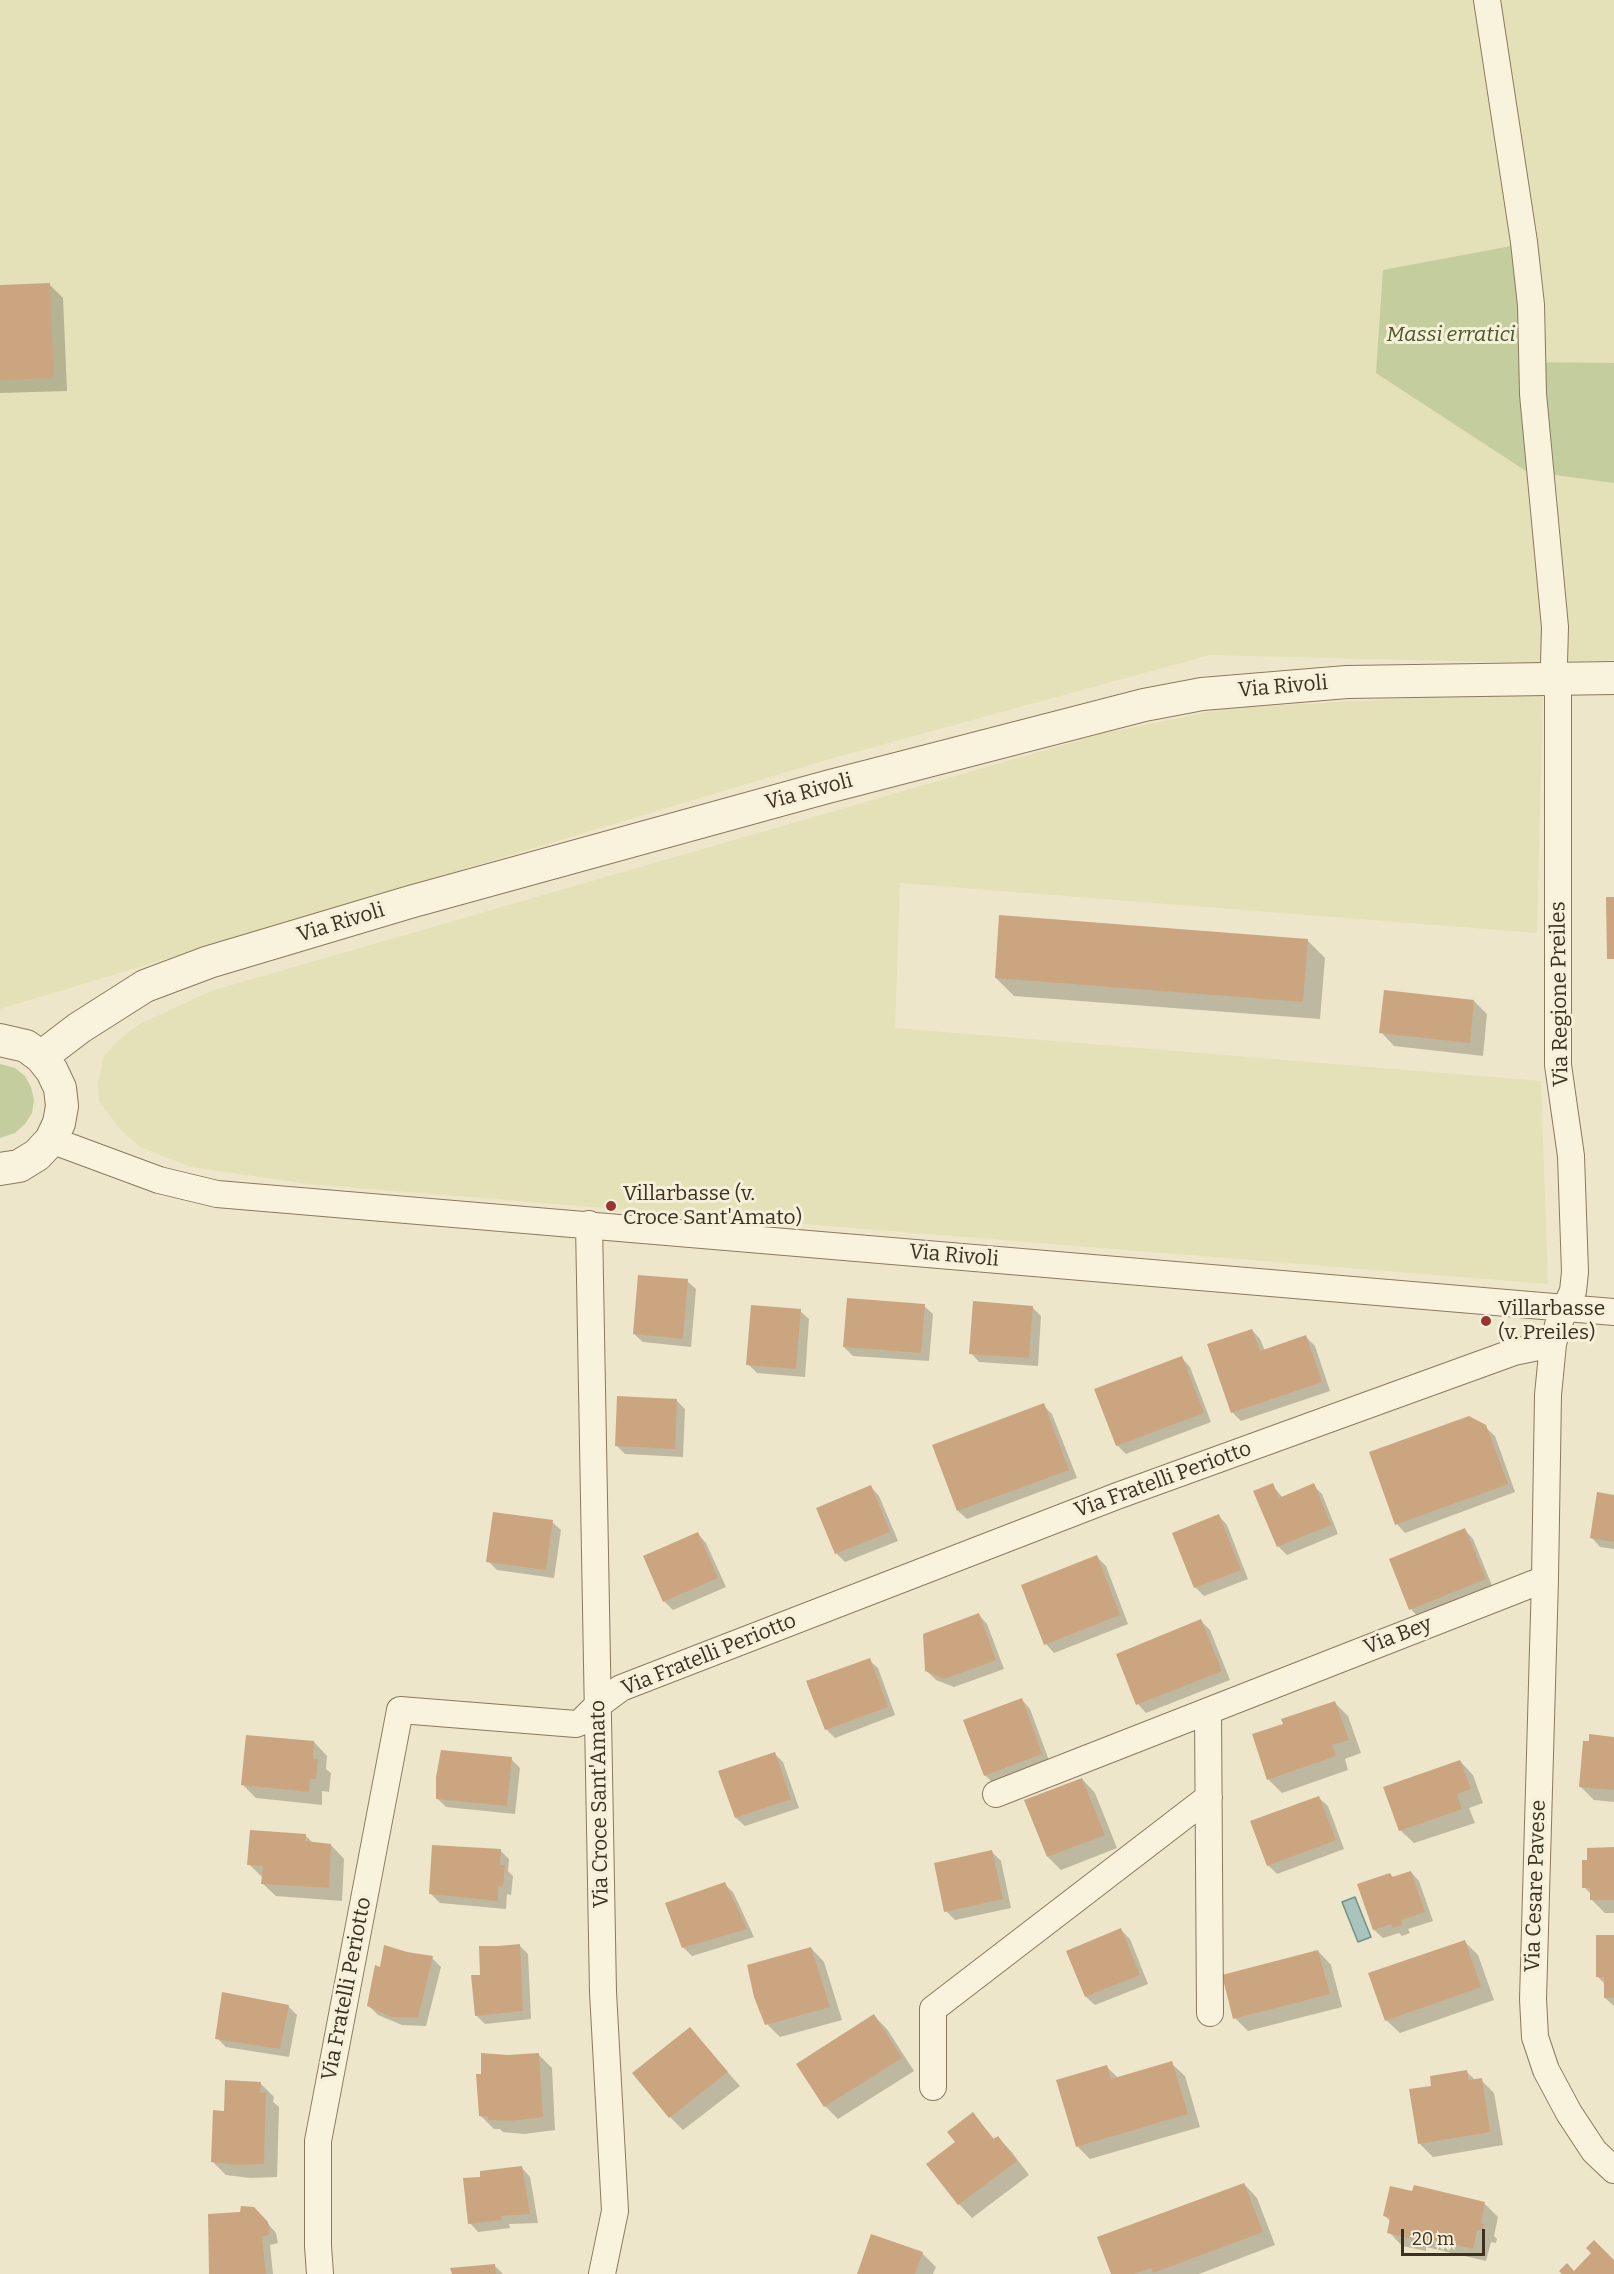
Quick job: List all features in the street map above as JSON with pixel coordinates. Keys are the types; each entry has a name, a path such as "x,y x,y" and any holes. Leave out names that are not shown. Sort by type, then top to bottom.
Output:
{"street":[{"name":"Via Regione Preiles","path":"1487,0 1524,242 1531,305 1533,394 1555,627 1554,663 1558,696 1558,1065 1571,1156 1575,1272 1573,1291 1566,1308"},
{"name":"Via Rivoli","path":"41,1057 79,1028 145,986 209,962 410,902 805,793 1144,705 1202,694 1347,682 1614,678"},
{"path":"0,1040 26,1046 41,1057 52,1071 60,1088 62,1106 59,1123 51,1140 37,1155 19,1166 0,1169"},
{"name":"Via Rivoli","path":"51,1140 159,1180 217,1194 1614,1312"},
{"name":"Via Croce Sant'Amato","path":"589,1224 603,1992 615,2211 602,2274"},
{"path":"1545,1579 1548,1395 1553,1344 1566,1308"},
{"name":"Via Fratelli Periotto","path":"320,2274 318,2141 400,1710 576,1724 621,1688 1117,1496 1514,1352 1553,1344"},
{"name":"Via Bey","path":"996,1794 1545,1579"},
{"name":"Via Cesare Pavese","path":"1545,1579 1533,1999 1535,2037 1546,2070 1569,2113 1594,2151 1614,2170"},
{"path":"1208,1711 1210,2013"},
{"path":"933,2087 933,2009 1209,1797"}],"green space":[{"path":"0,0 1614,0 1614,660 1531,663 1210,655 826,760 0,1009"},
{"name":"Massi erratici","path":"1517,245 1526,362 1614,363 1614,483 1526,471 1376,373 1383,270"},
{"path":"1543,691 1537,933 900,883 895,1028 1541,1081 1548,1284 309,1184 191,1167 140,1147 121,1130 99,1101 98,1083 104,1056 120,1039 138,1025 211,991 1101,734 1228,708"},
{"path":"0,1064 15,1068 25,1076 34,1100 32,1113 25,1124 15,1133 0,1138"}],"water":[{"path":"1355,1897 1371,1937 1358,1942 1342,1902"}],"building":[{"path":"50,283 54,378 0,380 0,285"},
{"path":"1606,897 1614,897 1614,959 1607,959"},
{"path":"999,915 1308,939 1303,1002 995,978"},
{"path":"1384,990 1474,1000 1470,1043 1379,1033"},
{"path":"638,1275 688,1279 683,1339 633,1334"},
{"path":"847,1298 925,1304 921,1353 843,1347"},
{"path":"973,1301 1033,1306 1029,1358 969,1354"},
{"path":"751,1305 801,1309 796,1369 746,1365"},
{"path":"1252,1329 1260,1351 1306,1335 1322,1382 1231,1413 1207,1344"},
{"path":"1182,1356 1204,1413 1116,1446 1094,1389"},
{"path":"617,1396 677,1399 675,1449 615,1446"},
{"path":"1044,1403 1069,1470 957,1511 932,1445"},
{"path":"1469,1416 1486,1425 1508,1484 1395,1525 1369,1452"},
{"path":"1273,1483 1279,1498 1314,1483 1331,1525 1277,1547 1253,1491"},
{"path":"871,1485 890,1532 835,1554 816,1508"},
{"path":"1597,1492 1614,1495 1614,1542 1590,1538"},
{"path":"493,1512 553,1520 546,1570 486,1562"},
{"path":"1219,1514 1241,1570 1194,1588 1172,1533"},
{"path":"1465,1528 1486,1579 1409,1610 1389,1559"},
{"path":"698,1532 718,1578 663,1602 643,1556"},
{"path":"1097,1555 1120,1615 1044,1645 1021,1585"},
{"path":"979,1613 996,1660 944,1679 925,1671 923,1634"},
{"path":"1201,1619 1222,1671 1136,1705 1116,1654"},
{"path":"870,1658 888,1707 825,1730 806,1681"},
{"path":"1022,1698 1042,1754 984,1776 963,1720"},
{"path":"1335,1701 1349,1740 1332,1745 1336,1756 1267,1780 1252,1734 1283,1724 1281,1719"},
{"path":"1589,1734 1614,1737 1614,1790 1579,1787 1583,1741 1589,1741"},
{"path":"246,1735 314,1741 313,1758 318,1759 316,1779 310,1779 309,1792 241,1785"},
{"path":"441,1750 512,1757 507,1806 436,1799 436,1777"},
{"path":"775,1752 791,1799 735,1818 718,1771"},
{"path":"1460,1760 1471,1789 1457,1794 1462,1809 1399,1831 1383,1787"},
{"path":"1082,1778 1105,1835 1047,1857 1024,1800"},
{"path":"1319,1796 1336,1840 1267,1866 1250,1821"},
{"path":"250,1830 306,1834 305,1841 331,1844 329,1888 261,1884 263,1866 247,1865"},
{"path":"432,1845 501,1849 500,1865 505,1865 503,1887 498,1886 498,1901 429,1894"},
{"path":"1614,1847 1614,1900 1590,1900 1590,1888 1582,1888 1582,1860 1587,1860 1587,1848"},
{"path":"992,1850 1003,1899 944,1912 934,1863"},
{"path":"1411,1871 1425,1912 1401,1920 1402,1925 1392,1928 1391,1924 1373,1930 1357,1884 1390,1873 1392,1877"},
{"path":"725,1882 747,1929 682,1948 665,1903"},
{"path":"1121,1928 1140,1975 1085,1997 1066,1951"},
{"path":"1596,1935 1614,1935 1614,1998 1604,1998 1604,1977 1596,1977"},
{"path":"1465,1940 1481,1987 1385,2021 1368,1973"},
{"path":"520,1944 523,2011 475,2016 471,1975 480,1975 479,1946"},
{"path":"384,1945 433,1956 418,2018 392,2017 367,2006 375,1965 380,1967"},
{"path":"811,1947 830,2007 765,2025 754,1997 747,1965"},
{"path":"1318,1950 1330,1994 1233,2019 1222,1975"},
{"path":"222,1992 289,2005 280,2049 215,2039"},
{"path":"874,2014 902,2058 824,2107 796,2064"},
{"path":"690,2027 728,2072 669,2118 632,2073"},
{"path":"481,2053 508,2055 539,2053 543,2117 510,2121 488,2120 488,2117 479,2116 476,2074 481,2074"},
{"path":"1172,2061 1188,2114 1076,2147 1056,2080 1107,2065 1111,2079"},
{"path":"1467,2070 1469,2080 1482,2078 1490,2132 1418,2144 1409,2089 1431,2086 1430,2076"},
{"path":"225,2080 261,2082 260,2093 266,2092 264,2164 236,2165 211,2162 213,2110 224,2111"},
{"path":"973,2112 993,2139 998,2136 1017,2161 958,2205 926,2164 955,2142 947,2132"},
{"path":"522,2166 530,2214 501,2216 502,2220 468,2224 463,2178 480,2177 480,2171"},
{"path":"1244,2183 1263,2232 1153,2273 1151,2268 1134,2274 1111,2274 1097,2237"},
{"path":"1414,2185 1485,2202 1481,2223 1484,2224 1483,2230 1477,2230 1473,2249 1413,2235 1412,2239 1387,2233 1390,2218 1383,2216 1390,2186 1412,2191"},
{"path":"241,2206 254,2207 268,2222 270,2234 262,2237 266,2274 209,2274 208,2214 240,2212"},
{"path":"871,2234 923,2252 915,2274 857,2274"},
{"path":"1594,2240 1614,2260 1614,2274 1562,2274 1559,2271 1567,2263 1574,2271 1591,2253 1586,2248"},
{"path":"495,2264 496,2274 452,2274 450,2268"}],"place":[{"name":"Villarbasse (v. Croce Sant'Amato)","path":"611,1206"},
{"name":"Villarbasse (v. Preiles)","path":"1486,1321"}]}
